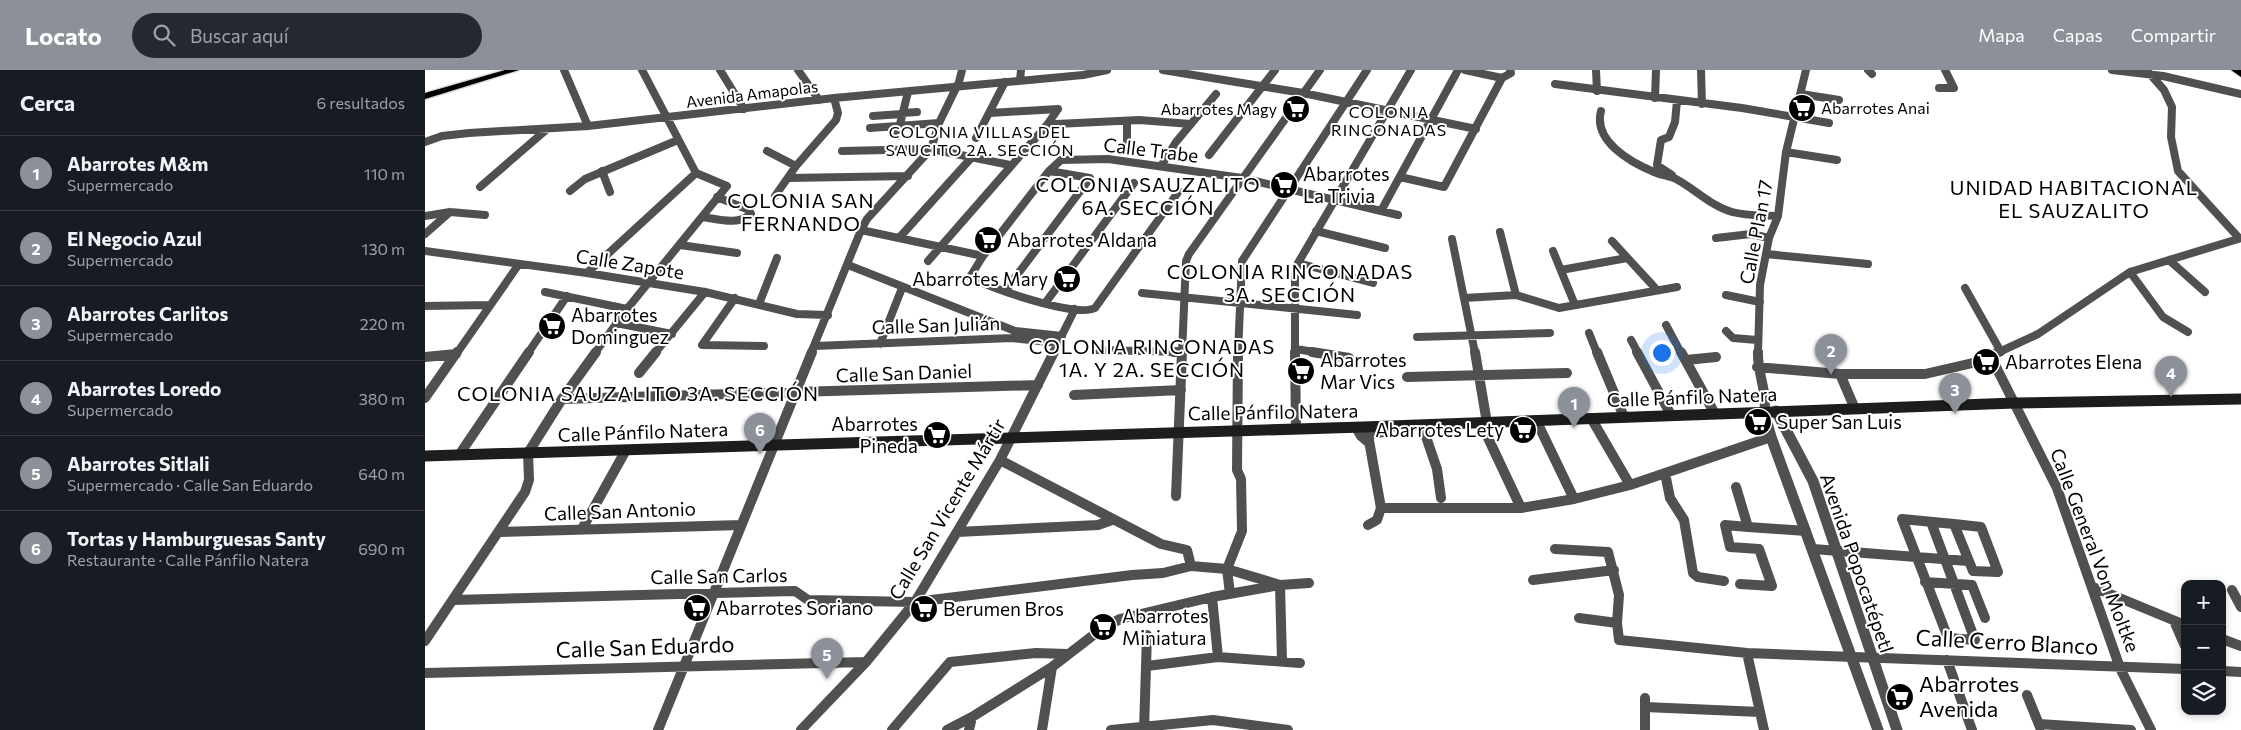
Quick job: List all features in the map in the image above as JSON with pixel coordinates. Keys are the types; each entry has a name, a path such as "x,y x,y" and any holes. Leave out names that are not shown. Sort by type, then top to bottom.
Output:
{"highway":[{"path":"2236,70 2241,74"}],"main road":[{"path":"425,90 498,70"},
{"path":"425,96 515,70"},
{"name":"Calle Pánfilo Natera","path":"425,456 1179,431 1484,423 1715,414 1769,408 1855,410 2015,403 2241,399"}],"street":[{"path":"564,70 588,126"},
{"path":"425,640 454,600 525,492 529,480 528,453 562,399 616,323 727,186 696,173 642,70"},
{"path":"720,70 744,109"},
{"path":"798,70 819,100"},
{"path":"658,730 861,230 867,219 931,149 939,123 962,70"},
{"path":"1020,80 1021,70"},
{"path":"1083,72 1107,70"},
{"path":"1163,70 1192,72 1476,129"},
{"path":"1209,155 1275,70"},
{"path":"1176,496 1186,298 1186,261 1242,178 1320,70"},
{"path":"1230,594 1227,569 1242,530 1241,479 1237,470 1239,304 1242,262 1367,70"},
{"path":"1296,429 1294,308 1295,276 1298,263 1411,70"},
{"path":"1381,211 1458,70"},
{"path":"1465,70 1502,78"},
{"path":"1400,177 1444,187 1502,78 1511,73 1510,70"},
{"path":"1596,70 1597,91"},
{"path":"1655,98 1656,70"},
{"path":"1701,70 1702,104"},
{"name":"Calle Plan 17","path":"1769,408 1757,367 1760,285 1769,238 1778,216 1786,152 1806,70"},
{"path":"1939,88 1954,88 1945,70"},
{"path":"2112,70 2150,74 2241,94"},
{"name":"Avenida Amapolas","path":"425,142 442,136 469,132 546,130 588,126 1083,72"},
{"path":"1757,367 1840,374 1925,374 1991,357 2038,334 2130,272 2240,238 2178,171 2171,137 2172,107 2165,90 2150,74"},
{"path":"976,138 1005,82"},
{"path":"1555,84 1795,117 1829,124"},
{"path":"897,136 908,92"},
{"path":"1161,166 1191,124 1216,94"},
{"path":"1801,94 1839,100"},
{"path":"775,196 796,166 836,120 838,113 835,98"},
{"path":"1657,165 1661,140 1669,137 1675,122 1677,101"},
{"path":"928,261 1010,165 1047,125 1058,109 990,113"},
{"path":"1601,111 1598,118 1598,126 1612,146 1638,163 1673,178 1732,212 1778,216"},
{"path":"873,116 917,112"},
{"path":"1056,124 1127,121 1191,124"},
{"path":"1127,121 1127,143"},
{"path":"870,128 939,123"},
{"path":"480,187 546,130"},
{"path":"569,191 585,179 678,140"},
{"path":"842,151 931,149 1010,165"},
{"path":"767,152 796,166"},
{"path":"1786,152 1837,160"},
{"path":"899,238 972,157"},
{"name":"Calle Trabe","path":"1005,291 970,277 983,256 1049,171 1061,160 1109,159 1242,178 1398,215"},
{"path":"1638,163 1657,165 1671,173 1673,178"},
{"path":"603,171 610,192"},
{"path":"1049,171 1089,178 1005,291 1075,310 1091,311 1095,308 1179,191"},
{"path":"587,273 696,173"},
{"path":"788,178 908,176"},
{"path":"1046,302 1134,183"},
{"path":"702,217 738,220 746,219 751,214 749,210 717,197"},
{"path":"425,234 450,212"},
{"path":"425,216 450,212 485,215"},
{"path":"861,230 983,256"},
{"path":"1316,231 1385,248"},
{"path":"1501,232 1516,294"},
{"path":"1716,238 1751,234 1769,238"},
{"path":"1452,239 1472,334 1484,423 1521,508"},
{"path":"1613,241 1657,290"},
{"path":"680,245 737,253"},
{"name":"Calle Zapote","path":"425,251 587,273 705,292 797,314 828,314"},
{"path":"1553,251 1575,305"},
{"path":"1766,254 1869,264"},
{"path":"759,304 777,258"},
{"path":"1561,270 1627,258"},
{"path":"2169,260 2205,292"},
{"path":"1298,263 1373,283"},
{"path":"425,398 519,264"},
{"path":"848,265 1014,334"},
{"path":"2130,272 2163,317 2188,332"},
{"path":"1464,298 1516,294 1559,308 1677,287"},
{"path":"880,344 902,288"},
{"path":"1965,288 2001,352"},
{"path":"545,292 627,309"},
{"path":"639,374 705,292"},
{"path":"1142,293 1357,315"},
{"path":"1726,295 1760,302"},
{"path":"459,455 567,296"},
{"path":"735,298 702,345 764,346"},
{"path":"425,306 490,304"},
{"name":"Calle San Vicente Mártir","path":"801,730 866,662 915,602 1000,460 1075,310"},
{"path":"616,323 672,334"},
{"path":"1666,325 1715,414"},
{"path":"1726,332 1733,338 1757,340"},
{"path":"1417,338 1472,334 1550,333"},
{"path":"1589,333 1624,417"},
{"name":"Calle San Julián","path":"815,346 880,344 1014,334 1060,339"},
{"path":"1631,340 1671,415"},
{"path":"1296,349 1349,358"},
{"path":"1096,350 1183,352"},
{"path":"425,357 456,354"},
{"path":"1686,360 1716,356"},
{"name":"Calle General Von Moltke","path":"1991,357 2057,488 2120,668 2151,730"},
{"path":"1407,377 1567,373"},
{"path":"1840,374 1855,410"},
{"name":"Calle San Daniel","path":"562,399 1038,385"},
{"path":"1074,395 1181,390"},
{"name":"Avenida Popocatépetl","path":"1769,408 1783,427 1813,481 1870,656 1897,730"},
{"name":"Avenida Popocatépetl","path":"1769,408 1769,432 1879,730"},
{"path":"1591,418 1630,485"},
{"path":"1536,420 1573,499"},
{"path":"1422,425 1437,464 1441,498"},
{"path":"1368,525 1377,520 1381,508 1374,463 1368,442 1370,433 1390,430 1395,426"},
{"path":"1359,427 1361,436 1368,442"},
{"path":"1381,508 1521,508 1573,499 1630,485 1665,473 1783,427"},
{"path":"582,529 626,450"},
{"path":"1000,460 1161,544 1187,550 1191,566"},
{"path":"1665,473 1669,498 1684,520 1693,573 1698,577 1724,581"},
{"path":"1736,487 1748,527"},
{"path":"1931,522 1975,640 1948,638 1915,557 1902,519 1954,524 1981,527 1998,572 1973,571 1954,524"},
{"path":"957,532 1098,525 1112,520"},
{"name":"Calle San Antonio","path":"499,532 741,525"},
{"path":"1740,584 1772,586 1759,549 1730,547 1725,525 1806,531"},
{"path":"1555,549 1608,552 1619,595 1617,623 1619,640"},
{"path":"1813,549 1968,561"},
{"name":"Calle San Carlos","path":"454,600 795,591 809,600 915,602 1122,576 1163,573 1191,566 1227,569 1280,585"},
{"path":"1533,580 1613,570"},
{"path":"1925,582 1972,585 1985,618"},
{"path":"947,730 972,717 1052,667 1067,654 1120,619 1212,597 1280,585 1309,583"},
{"path":"1280,585 1282,661"},
{"path":"2093,587 2180,623"},
{"path":"2233,590 2241,607"},
{"path":"1212,597 1217,657"},
{"path":"1579,618 1617,623"},
{"path":"1144,728 1147,635"},
{"name":"Calle Cerro Blanco","path":"1619,640 1747,653 1852,655 2120,668 2181,669"},
{"path":"2226,640 2241,646"},
{"path":"892,730 950,662 1036,653 1067,654"},
{"path":"1747,653 1765,730"},
{"path":"1147,666 1217,657 1300,663"},
{"path":"1947,660 1972,730"},
{"name":"Calle San Eduardo","path":"425,673 685,665 866,662"},
{"path":"1042,730 1052,667"},
{"path":"2226,671 2241,672"},
{"path":"2027,695 2040,727 2131,730"},
{"path":"1645,730 1645,702 1760,712"},
{"path":"969,730 972,717"},
{"path":"1111,730 1213,720 1288,730"}],"place":[{"name":"Abarrotes Anai","path":"1802,108"},
{"name":"Abarrotes Magy","path":"1296,109"},
{"name":"Abarrotes La Trivia","path":"1284,185"},
{"name":"Abarrotes Aldana","path":"988,240"},
{"name":"Abarrotes Mary","path":"1067,279"},
{"name":"Abarrotes Dominguez","path":"552,326"},
{"name":"Abarrotes Elena","path":"1986,362"},
{"name":"Abarrotes Mar Vics","path":"1301,371"},
{"name":"El Negocio Azul","path":"1831,375"},
{"name":"Abarrotes Loredo","path":"2171,397"},
{"name":"Abarrotes Carlitos","path":"1955,414"},
{"name":"Super San Luis","path":"1758,422"},
{"name":"Abarrotes M&m","path":"1574,428"},
{"name":"Abarrotes Lety","path":"1523,430"},
{"name":"Abarrotes Pineda","path":"937,435"},
{"name":"Tortas y Hamburguesas Santy","path":"760,454"},
{"name":"Abarrotes Soriano","path":"697,608"},
{"name":"Berumen Bros","path":"924,609"},
{"name":"Abarrotes Miniatura","path":"1103,627"},
{"name":"Abarrotes Sitlali","path":"827,679"},
{"name":"Abarrotes Avenida","path":"1900,697"}],"district":[{"name":"COLONIA RINCONADAS","path":"1389,121"},
{"name":"COLONIA VILLAS DEL SAUCITO 2A. SECCIÓN","path":"980,141"},
{"name":"COLONIA SAUZALITO 6A. SECCIÓN","path":"1148,196"},
{"name":"UNIDAD HABITACIONAL EL SAUZALITO","path":"2074,200"},
{"name":"COLONIA SAN FERNANDO","path":"801,212"},
{"name":"COLONIA RINCONADAS 3A. SECCIÓN","path":"1290,284"},
{"name":"COLONIA RINCONADAS 1A. Y 2A. SECCIÓN","path":"1152,358"},
{"name":"COLONIA SAUZALITO 3A. SECCIÓN","path":"638,394"}]}
